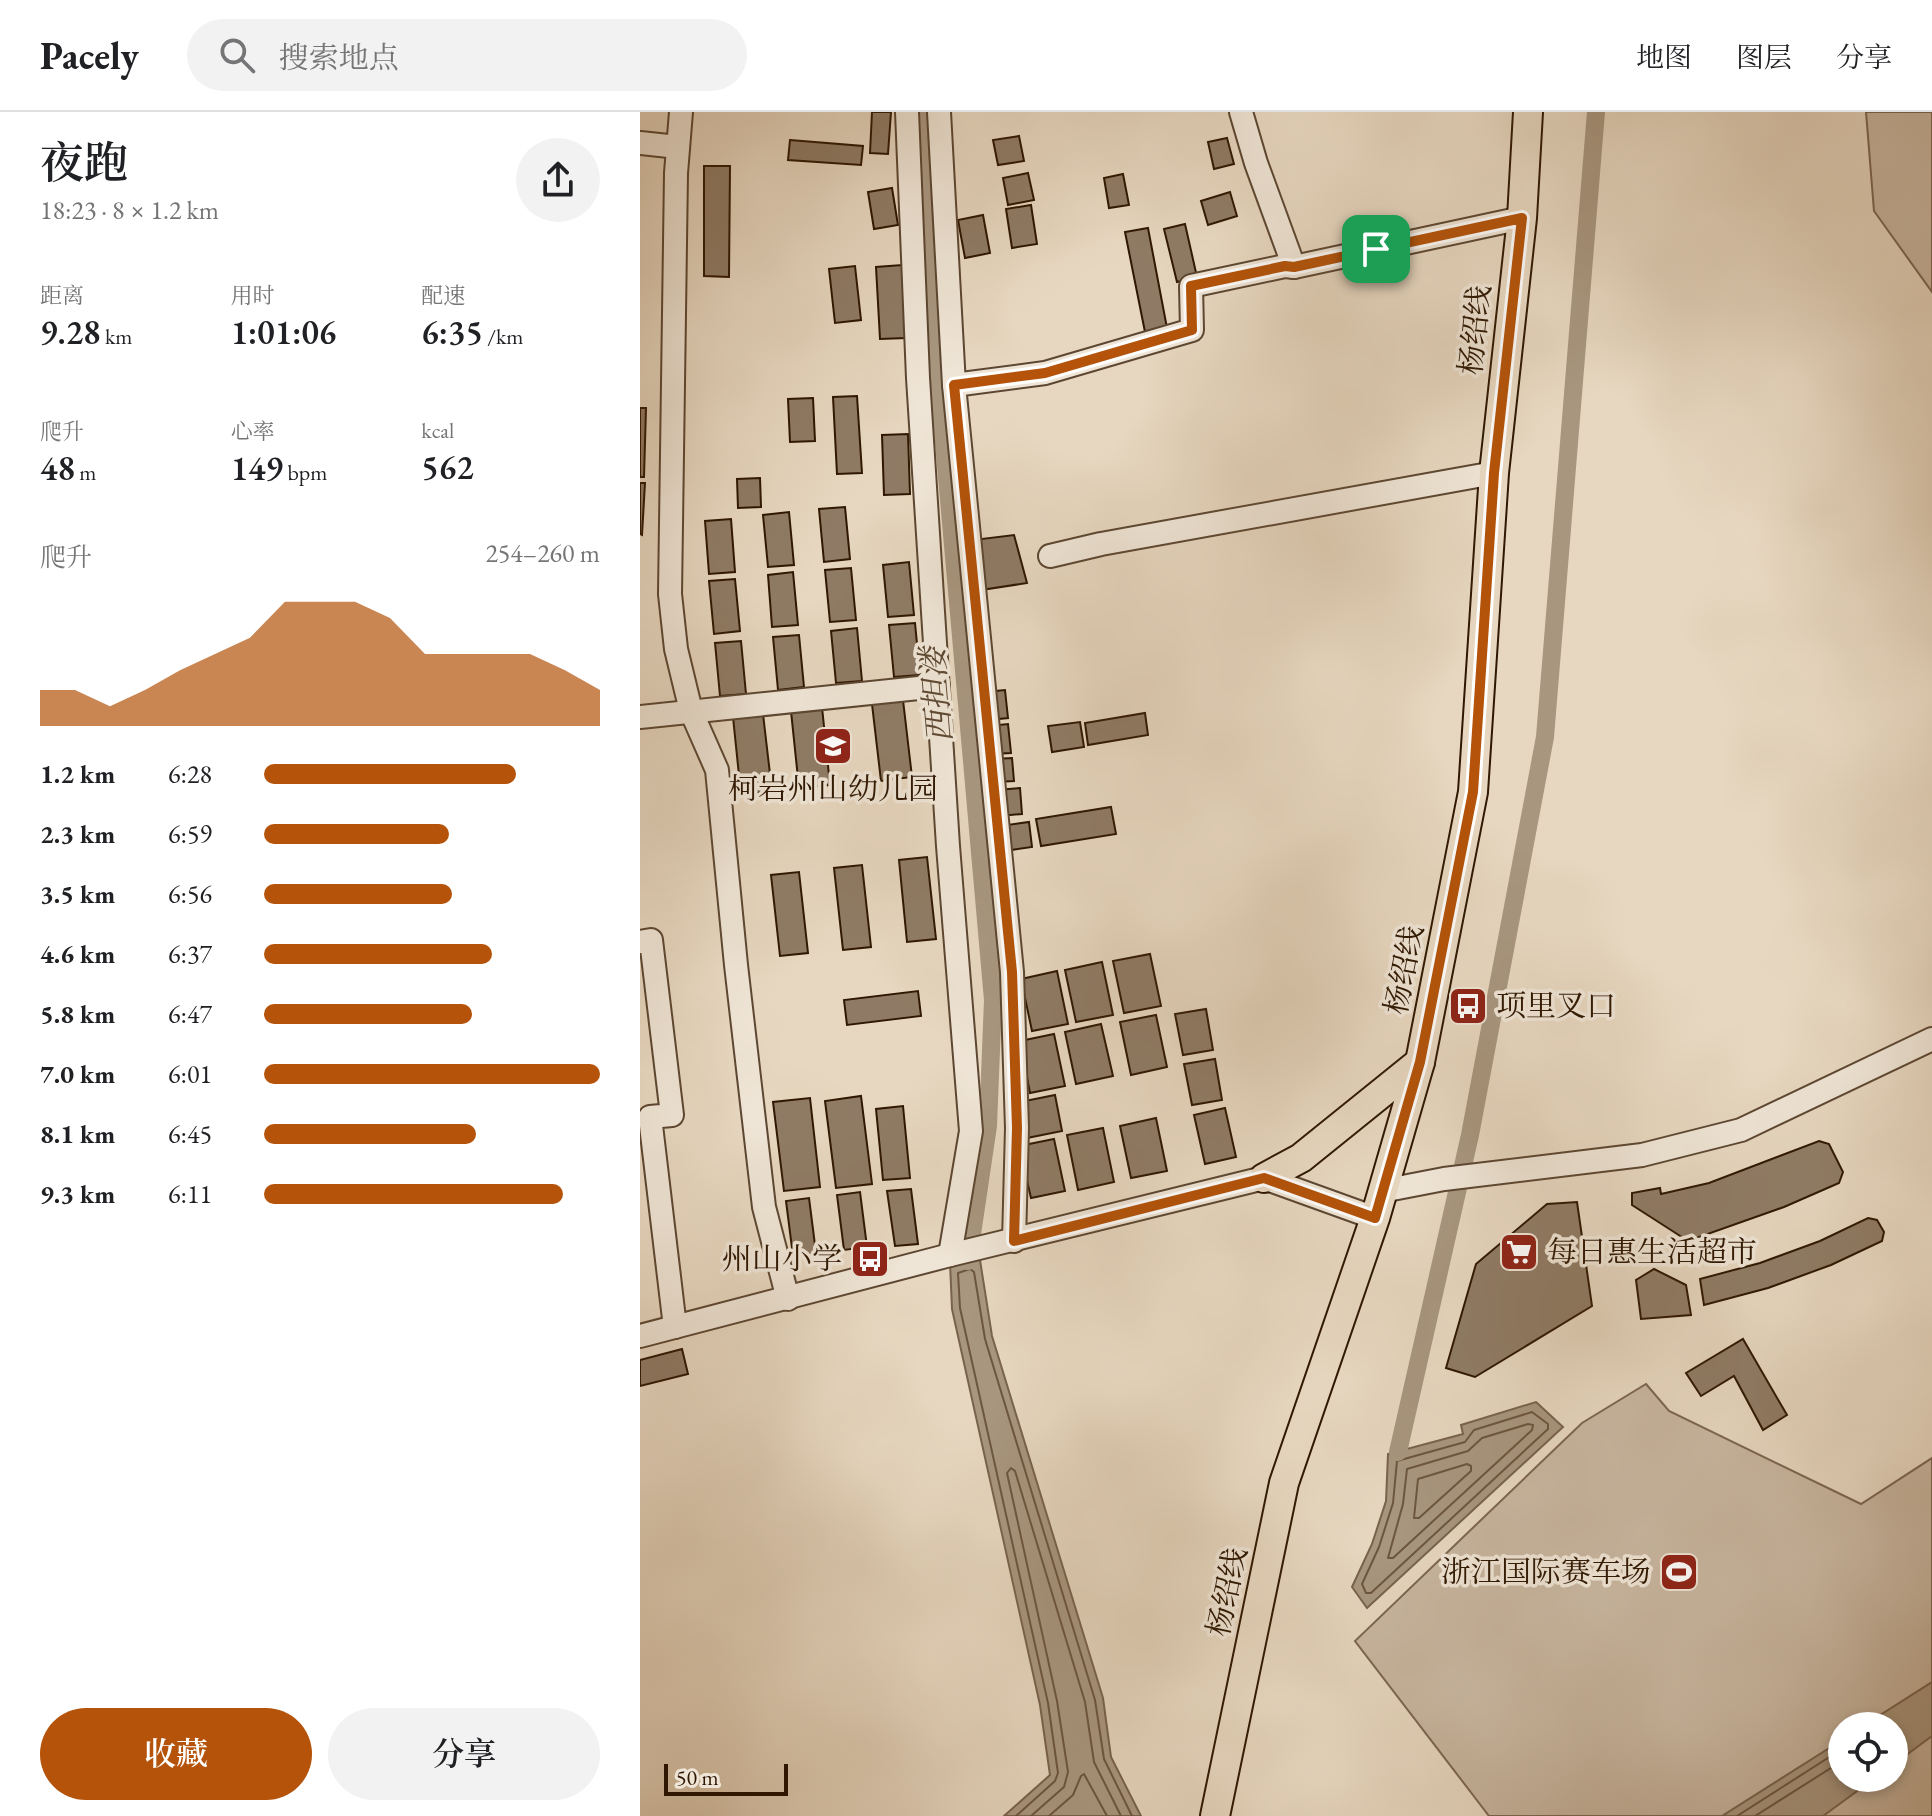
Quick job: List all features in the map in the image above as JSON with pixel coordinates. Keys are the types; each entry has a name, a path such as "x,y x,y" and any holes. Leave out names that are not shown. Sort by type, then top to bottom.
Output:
{"main road":[{"name":"杨绍线","path":"1215,1816 1284,1483 1378,1204 1420,1062 1473,792 1494,473 1522,218 1528,112"},
{"path":"1264,1178 1301,1158 1420,1062"}],"street":[{"path":"681,112 670,582 676,649 691,711 717,770 764,1207 788,1299"},
{"path":"907,112 917,370 971,1131 950,1255"},
{"path":"939,112 954,385 1012,972 1017,1128 1014,1241"},
{"path":"1241,112 1270,205 1294,267"},
{"path":"640,143 678,147"},
{"path":"954,385 1045,373 1192,330 1191,286 1522,218"},
{"path":"1050,556 1101,544 1494,473"},
{"path":"640,717 938,686"},
{"path":"640,942 651,940 672,1115 650,1117 675,1327"},
{"path":"640,1336 950,1255 1264,1178 1378,1204 1444,1179 1642,1155 1741,1130 1932,1039"}],"shaded area":[{"path":"1866,112 1932,112 1932,292 1874,211"},
{"name":"浙江国际赛车场","path":"1646,1384 1669,1411 1861,1504 1932,1458 1932,1816 1489,1816 1355,1641 1582,1423"}],"water":[{"path":"980,1260 992,1336 1103,1698 1111,1757 1141,1816 1004,1816 1050,1775 1040,1705 952,1309 950,1263"},
{"path":"1536,1402 1563,1427 1367,1608 1352,1587 1372,1544 1386,1501 1388,1454 1463,1434 1461,1425"},
{"path":"1932,1682 1932,1736 1908,1754 1908,1712 1885,1712"},
{"path":"1828,1749 1828,1792 1856,1792 1823,1816 1722,1816"}],"building":[{"path":"872,112 891,112 888,154 870,153"},
{"path":"1019,136 1024,161 998,165 993,140"},
{"path":"1227,138 1234,164 1214,169 1208,142"},
{"path":"790,140 863,146 861,165 788,160"},
{"path":"704,166 730,166 729,277 704,276"},
{"path":"1028,173 1034,200 1008,205 1003,178"},
{"path":"1123,174 1129,205 1109,208 1104,178"},
{"path":"892,188 898,225 874,229 868,192"},
{"path":"1230,192 1237,216 1208,225 1201,201"},
{"path":"1031,205 1037,244 1012,248 1006,209"},
{"path":"983,215 990,253 965,258 958,220"},
{"path":"1185,224 1197,277 1177,282 1164,229"},
{"path":"1148,228 1167,328 1145,332 1125,232"},
{"path":"902,265 906,338 880,339 876,267"},
{"path":"855,266 861,320 835,323 829,269"},
{"path":"857,396 862,473 837,474 833,397"},
{"path":"813,398 815,441 790,442 788,399"},
{"path":"640,408 646,408 644,477 640,477"},
{"path":"908,434 910,494 884,495 882,435"},
{"path":"760,478 761,507 738,508 737,479"},
{"path":"640,483 645,483 642,535 640,534"},
{"path":"845,507 850,559 824,562 819,509"},
{"path":"789,512 794,565 768,567 763,515"},
{"path":"731,519 735,572 709,574 705,521"},
{"path":"1014,535 1027,583 981,590 973,540"},
{"path":"909,562 914,615 888,617 883,565"},
{"path":"851,568 856,620 830,622 825,570"},
{"path":"793,572 798,625 772,627 768,575"},
{"path":"735,579 740,631 714,634 709,581"},
{"path":"915,623 920,675 894,677 889,625"},
{"path":"857,628 862,681 836,683 831,631"},
{"path":"799,635 804,687 778,690 773,637"},
{"path":"741,641 746,694 720,696 715,643"},
{"path":"1005,690 1008,718 989,720 985,692"},
{"path":"903,700 912,777 881,781 872,704"},
{"path":"822,707 830,785 799,788 791,711"},
{"path":"1145,713 1148,735 1088,745 1085,723"},
{"path":"763,714 772,791 741,795 733,717"},
{"path":"1080,722 1084,747 1052,752 1048,726"},
{"path":"1008,724 1011,753 992,754 989,726"},
{"path":"1012,758 1014,781 996,782 994,759"},
{"path":"1020,788 1022,814 1000,816 997,790"},
{"path":"1111,807 1116,834 1041,846 1036,819"},
{"path":"1029,822 1032,847 1011,850 1007,825"},
{"path":"927,857 936,939 907,942 899,860"},
{"path":"862,865 871,947 843,950 834,868"},
{"path":"799,872 808,953 780,956 771,875"},
{"path":"1150,954 1161,1006 1124,1013 1113,961"},
{"path":"1102,962 1113,1015 1076,1022 1065,970"},
{"path":"1057,971 1068,1024 1032,1031 1021,979"},
{"path":"918,991 921,1016 847,1025 844,1000"},
{"path":"1206,1009 1213,1050 1183,1055 1175,1014"},
{"path":"1156,1015 1167,1067 1131,1075 1120,1022"},
{"path":"1101,1024 1113,1076 1076,1084 1065,1032"},
{"path":"1054,1034 1065,1086 1030,1093 1020,1041"},
{"path":"1215,1059 1222,1100 1192,1105 1184,1064"},
{"path":"1055,1095 1062,1131 1027,1138 1020,1102"},
{"path":"861,1096 872,1184 836,1188 825,1101"},
{"path":"810,1098 820,1187 784,1191 773,1102"},
{"path":"903,1106 910,1178 883,1180 876,1109"},
{"path":"1225,1108 1236,1157 1205,1164 1194,1115"},
{"path":"1156,1118 1167,1171 1131,1178 1120,1126"},
{"path":"1103,1128 1114,1182 1078,1190 1067,1135"},
{"path":"1054,1139 1065,1191 1031,1198 1019,1146"},
{"path":"1819,1141 1829,1144 1843,1172 1839,1183 1784,1207 1688,1241 1632,1205 1632,1193 1660,1188 1661,1194 1709,1183"},
{"path":"911,1189 918,1244 895,1246 887,1191"},
{"path":"860,1192 867,1247 844,1250 837,1195"},
{"path":"809,1198 816,1253 793,1256 786,1201"},
{"path":"1577,1202 1592,1306 1475,1377 1446,1368 1476,1264 1547,1204"},
{"path":"1868,1218 1877,1220 1884,1232 1882,1241 1831,1265 1768,1288 1704,1305 1700,1279 1760,1263 1820,1241"},
{"path":"1654,1269 1686,1285 1691,1315 1641,1319 1636,1280"},
{"path":"1743,1339 1787,1415 1763,1430 1734,1376 1701,1396 1686,1373"},
{"path":"682,1349 688,1374 640,1386 640,1360"}],"waterway":[{"name":"西担溇","path":"926,112 941,409 993,1000 988,1126 968,1261"},
{"path":"1398,1452 1470,1135 1545,737 1596,112"}],"place":[{"name":"柯岩州山幼儿园","path":"833,746"},
{"name":"项里叉口","path":"1468,1006"},
{"name":"每日惠生活超市","path":"1519,1252"},
{"name":"州山小学","path":"870,1259"},
{"name":"浙江国际赛车场","path":"1679,1572"}],"route":[{"path":"1522,218 1494,473 1473,792 1420,1062 1375,1218 1264,1178 1014,1241 1017,1128 1012,972 954,385 1045,373 1192,330 1191,286 1376,249 1522,218"}]}
